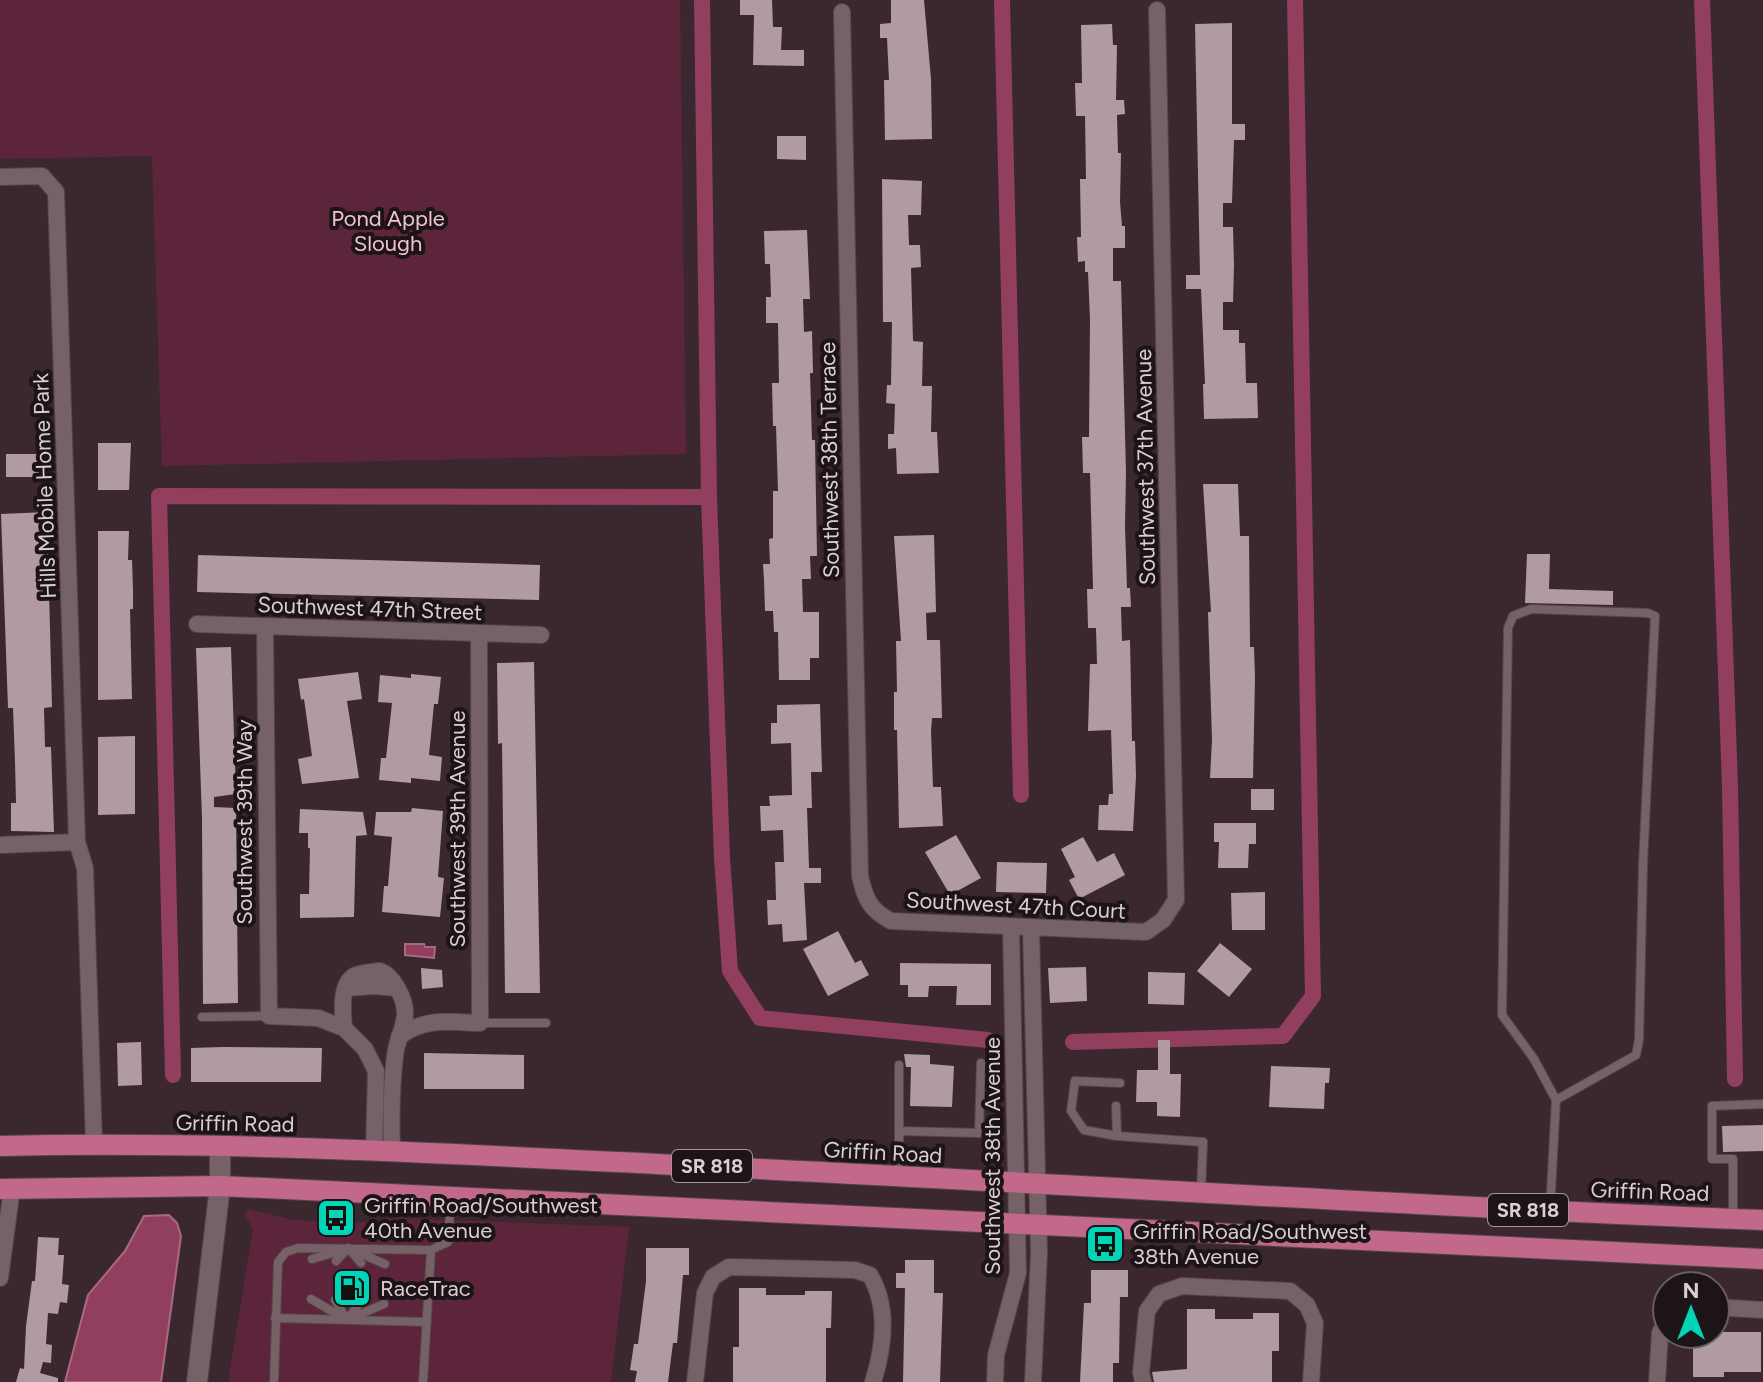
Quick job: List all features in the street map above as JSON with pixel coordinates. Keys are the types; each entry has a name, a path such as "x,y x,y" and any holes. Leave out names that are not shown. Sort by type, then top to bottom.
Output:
{"main road":[{"name":"Griffin Road","path":"0,1146 94,1144 383,1151 1763,1220"},
{"name":"SR 818","path":"6,1188 220,1186 1763,1259"}],"street":[{"name":"Southwest 37th Avenue","path":"1157,10 1176,900 1163,920"},
{"name":"Southwest 38th Terrace","path":"842,12 860,876 869,905"},
{"name":"Hills Mobile Home Park","path":"0,177 42,176 56,192 77,842 85,868 94,1144"},
{"name":"Southwest 47th Street","path":"197,624 541,635"},
{"name":"Southwest 39th Way","path":"265,628 269,1016"},
{"name":"Southwest 39th Avenue","path":"479,634 480,1023"},
{"path":"0,845 77,842"},
{"name":"Southwest 47th Court","path":"869,905 877,914 891,921 1011,928 1146,932 1163,920"},
{"name":"Southwest 38th Avenue","path":"1011,928 1027,1184 1039,1223 1033,1382"},
{"name":"Southwest 38th Avenue","path":"995,1382 996,1355 1018,1273 1018,1223 1027,1184 1031,929"},
{"path":"318,1018 344,995 354,976 380,971 388,974 396,988 405,1016 395,1052 391,1112 383,1151"},
{"path":"344,995 344,1028"},
{"path":"404,1008 429,1021"},
{"path":"269,1016 318,1018 344,1028 365,1049 376,1071 383,1151"},
{"path":"399,1037 411,1027 429,1021 480,1023"},
{"path":"197,1382 220,1186 220,1146"},
{"path":"0,1278 6,1188"},
{"path":"695,1382 705,1293 713,1277 729,1267 855,1270 870,1275 883,1304 881,1355 873,1382"},
{"path":"1143,1382 1141,1372 1147,1311 1159,1294 1182,1286 1290,1291 1307,1305 1315,1323 1311,1382"},
{"path":"1731,1308 1763,1310"},
{"path":"1657,1382 1659,1350"}],"lane":[{"path":"1550,1211 1556,1100 1534,1059 1502,1015 1508,628 1513,616 1531,609 1648,613 1655,616 1643,864 1639,1040 1636,1055 1556,1100"},
{"path":"202,1017 269,1016"},
{"path":"480,1023 546,1023"},
{"path":"899,1131 979,1133 981,1063"},
{"path":"899,1065 899,1176"},
{"path":"1120,1083 1075,1081 1071,1111 1084,1130 1117,1136 1203,1142 1201,1193"},
{"path":"1733,1219 1733,1159 1712,1159 1712,1106 1763,1104"},
{"path":"1116,1106 1117,1136"},
{"path":"274,1382 278,1262 286,1252 298,1248 431,1250 448,1242 451,1196"},
{"path":"336,1261 348,1248"},
{"path":"348,1248 361,1263"},
{"path":"312,1259 348,1248 385,1264"},
{"path":"423,1382 431,1250"},
{"path":"311,1299 347,1320"},
{"path":"335,1300 347,1320"},
{"path":"347,1320 361,1301"},
{"path":"347,1320 384,1304"},
{"path":"275,1318 427,1322"}],"green space":[{"name":"Pond Apple Slough","path":"0,0 680,0 686,454 162,466 152,156 0,159"},
{"path":"248,1209 294,1220 353,1223 397,1218 629,1227 611,1382 228,1382 253,1229 245,1215"}],"shaded area":[{"path":"405,944 435,947 434,958 405,955"},
{"path":"169,1215 177,1223 181,1236 161,1382 65,1382 88,1295 125,1251 144,1216"}],"building":[{"path":"740,0 772,0 773,27 782,27 781,50 804,50 804,66 753,65 754,15 740,15"},
{"path":"891,0 924,0 931,79 932,139 885,140 884,80 889,80 887,38 880,38 880,24 891,23"},
{"path":"1232,23 1232,124 1245,124 1245,140 1234,140 1232,203 1223,203 1223,227 1233,227 1234,265 1233,302 1223,302 1223,330 1239,330 1239,343 1245,343 1246,383 1257,383 1258,418 1204,419 1201,289 1186,289 1186,275 1200,275 1195,24"},
{"path":"1112,24 1113,45 1117,45 1116,100 1124,100 1125,114 1117,115 1125,248 1113,248 1113,281 1121,281 1125,526 1127,588 1130,588 1131,607 1121,607 1122,641 1130,640 1132,741 1135,741 1136,776 1133,831 1098,830 1099,805 1108,805 1109,794 1113,794 1111,730 1088,731 1090,664 1097,664 1096,628 1088,628 1087,589 1093,589 1090,473 1083,473 1082,437 1089,437 1088,272 1085,272 1085,261 1078,262 1077,237 1081,237 1080,179 1086,179 1085,116 1076,116 1075,83 1082,83 1081,25"},
{"path":"777,136 806,136 806,160 777,159"},
{"path":"882,179 922,181 921,215 908,215 909,245 920,245 921,267 911,268 913,341 923,342 922,386 932,386 931,432 937,432 939,473 897,474 896,448 888,449 888,434 894,434 895,404 886,403 887,385 891,385 892,322 883,322"},
{"path":"807,230 810,299 803,299 804,332 812,331 813,373 810,373 812,440 815,440 817,556 810,556 811,579 802,579 803,612 819,612 819,658 810,658 810,680 779,680 778,632 774,632 773,611 765,611 763,564 770,564 773,491 778,491 772,383 779,383 778,323 766,323 766,297 771,297 770,264 765,264 764,231"},
{"path":"98,443 131,443 129,490 98,490"},
{"path":"6,454 45,454 45,477 6,477"},
{"path":"1203,484 1238,484 1240,536 1249,536 1250,647 1254,647 1255,677 1253,778 1210,778 1212,740 1208,612 1211,612"},
{"path":"47,512 52,707 44,708 45,747 51,747 54,832 11,831 11,803 16,803 15,762 13,708 8,708 1,514"},
{"path":"98,531 129,531 128,560 132,560 133,589 133,609 130,609 132,699 98,700"},
{"path":"934,535 936,612 926,613 927,640 940,640 942,718 932,718 931,731 933,787 941,787 943,826 899,828 894,692 897,692 896,641 901,641 894,536"},
{"path":"1527,554 1550,554 1549,589 1613,591 1613,605 1525,603"},
{"path":"198,555 540,565 539,600 197,592"},
{"path":"231,647 236,794 214,797 214,807 236,808 238,1003 203,1004 202,819 196,648"},
{"path":"534,662 540,993 505,993 502,743 498,744 497,663"},
{"path":"358,672 362,699 347,701 359,778 302,784 298,759 312,756 298,679"},
{"path":"411,674 441,677 438,704 434,704 429,755 442,757 440,781 411,778 411,783 379,780 381,758 386,758 392,703 378,702 380,675 411,678"},
{"path":"820,704 822,772 811,772 812,808 807,808 809,868 821,868 821,883 804,883 807,940 783,942 782,924 768,925 767,900 776,900 775,862 784,862 783,830 761,831 760,806 770,806 769,796 792,795 791,743 771,744 771,723 777,723 777,705"},
{"path":"135,736 135,814 98,815 98,737"},
{"path":"1251,789 1274,789 1274,810 1251,810"},
{"path":"412,808 443,811 438,877 444,878 440,917 382,912 384,886 388,886 392,837 374,835 376,812 411,812"},
{"path":"300,809 363,812 367,835 356,836 354,917 300,918 300,894 309,894 310,848 308,833 299,833"},
{"path":"1214,823 1256,823 1256,844 1249,844 1248,868 1218,868 1219,842 1214,842"},
{"path":"956,835 981,878 950,895 925,852"},
{"path":"1083,837 1097,862 1114,853 1125,875 1079,899 1069,880 1075,877 1061,849"},
{"path":"997,862 1047,863 1046,893 996,892"},
{"path":"1265,892 1265,930 1232,930 1231,893"},
{"path":"838,931 855,963 861,960 869,975 828,996 803,949"},
{"path":"1220,943 1252,969 1229,997 1197,971"},
{"path":"900,963 991,964 991,1005 956,1005 957,986 929,986 928,997 908,997 908,985 900,985"},
{"path":"1086,967 1087,1001 1050,1003 1048,968"},
{"path":"421,968 442,970 443,987 422,989"},
{"path":"1148,972 1185,973 1184,1005 1148,1004"},
{"path":"1158,1040 1170,1040 1170,1074 1181,1074 1180,1117 1157,1116 1157,1102 1136,1102 1137,1070 1158,1070"},
{"path":"141,1042 142,1085 118,1086 117,1043"},
{"path":"191,1048 322,1048 321,1082 191,1082"},
{"path":"424,1053 524,1055 524,1089 424,1089"},
{"path":"904,1054 930,1055 930,1064 954,1066 952,1107 910,1106 911,1067 906,1067"},
{"path":"1271,1066 1330,1068 1329,1083 1325,1083 1324,1109 1269,1107"},
{"path":"1763,1125 1763,1151 1723,1152 1722,1126"},
{"path":"38,1237 59,1238 58,1255 64,1255 62,1284 69,1285 67,1303 60,1302 58,1314 48,1313 46,1344 52,1345 51,1363 43,1362 40,1373 58,1378 58,1382 16,1382 20,1368 24,1369 26,1326 32,1281 35,1281"},
{"path":"646,1248 689,1248 689,1275 683,1275 677,1343 673,1343 668,1382 635,1382 637,1371 630,1370 634,1344 638,1344 646,1281"},
{"path":"905,1260 934,1260 934,1293 943,1293 940,1382 903,1382 905,1288 896,1288 896,1273 905,1273"},
{"path":"1091,1270 1128,1270 1128,1297 1120,1297 1119,1363 1113,1363 1113,1382 1080,1382 1084,1303 1091,1303"},
{"path":"739,1288 766,1288 766,1295 832,1291 831,1328 826,1328 826,1382 733,1382 733,1347 739,1347"},
{"path":"1187,1309 1215,1309 1215,1319 1253,1319 1253,1313 1279,1313 1279,1351 1272,1351 1272,1382 1154,1382 1152,1372 1187,1369"},
{"path":"1731,1332 1761,1332 1761,1372 1724,1372 1724,1377 1693,1377 1693,1350 1731,1350"}],"waterway":[{"path":"702,0 709,497 722,857 730,971 760,1018 988,1040"},
{"path":"1002,0 1021,795"},
{"path":"1073,1042 1283,1036 1313,996 1295,0"},
{"path":"1702,0 1730,787 1735,1079"},
{"path":"173,1075 159,496 709,497"}],"place":[{"name":"Griffin Road/Southwest 40th Avenue","path":"336,1218"},
{"name":"Griffin Road/Southwest 38th Avenue","path":"1105,1244"},
{"name":"RaceTrac","path":"352,1288"}]}
